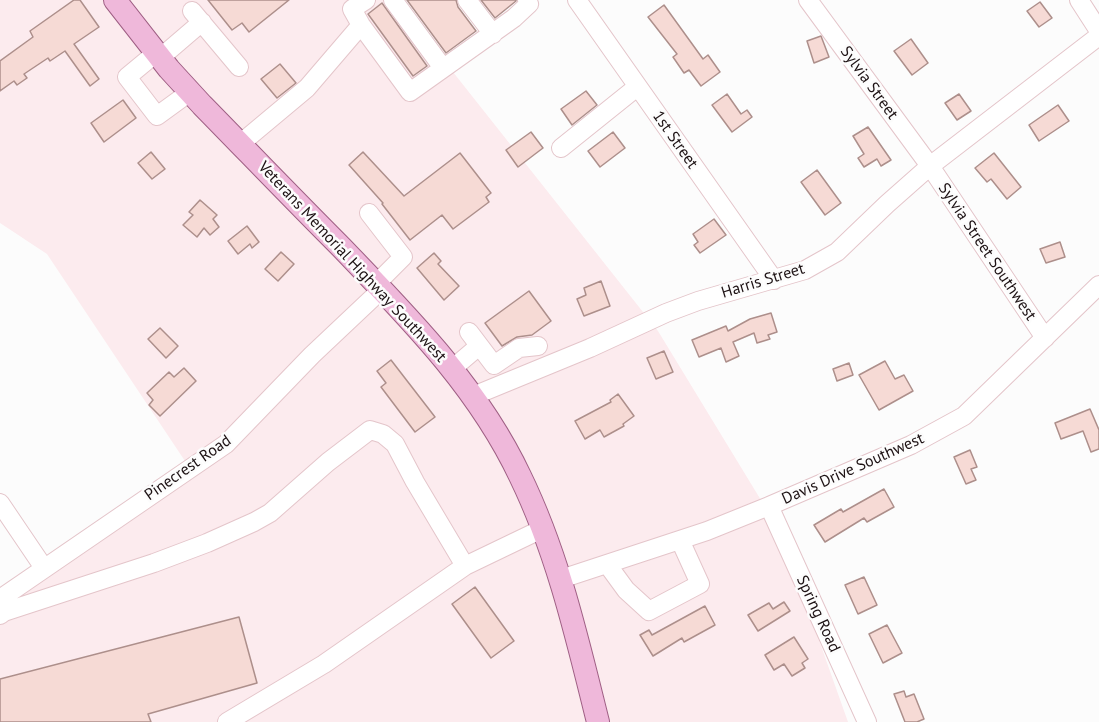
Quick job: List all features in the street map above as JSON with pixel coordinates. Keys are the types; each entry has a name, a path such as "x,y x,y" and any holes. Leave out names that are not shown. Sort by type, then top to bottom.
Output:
{"main road":[{"name":"Veterans Memorial Highway Southwest","path":"116,0 190,92 379,286 472,395 497,433 520,475 544,528 561,579 598,722"}],"street":[{"path":"366,0 352,9 410,92 493,34 522,11 529,3 527,0"},
{"path":"393,0 443,68"},
{"path":"467,0 493,34"},
{"name":"1st Street","path":"577,0 774,280"},
{"name":"Sylvia Street","path":"808,0 930,166"},
{"path":"1079,0 1099,31"},
{"path":"190,92 157,116 128,77 158,55 197,16 239,67"},
{"path":"240,144 307,88 361,24"},
{"name":"Harris Street","path":"472,395 590,348 687,305 805,270 837,252 886,204 930,166 1099,36"},
{"path":"561,148 637,87"},
{"name":"Sylvia Street Southwest","path":"930,166 1045,338"},
{"name":"Pinecrest Road","path":"0,599 226,444 379,286 403,257 369,213"},
{"name":"Davis Drive Southwest","path":"561,579 680,540 769,506 911,445 964,416 1099,285"},
{"path":"452,369 474,339 494,365 505,358"},
{"path":"0,615 207,543 254,522 270,513 327,462 370,430 383,434 395,444 414,482 465,566"},
{"path":"0,502 44,568"},
{"name":"Spring Road","path":"769,506 867,722"},
{"path":"227,722 324,664 465,566 544,528"},
{"path":"607,564 626,590 649,611 700,584 680,540"}],"shaded area":[{"path":"0,0 396,0 658,331 781,533 848,722 0,722 0,608 191,470 47,254 0,223"}],"building":[{"path":"74,0 80,0 99,27 74,44 99,79 90,86 65,51 50,61 48,58 24,74 27,78 17,85 14,81 0,91 0,61 33,37 30,31"},
{"path":"208,0 289,0 249,32 242,23 232,30"},
{"path":"407,0 456,0 458,7 476,31 446,53"},
{"path":"481,0 516,0 516,1 495,18"},
{"path":"1040,2 1052,18 1039,27 1027,11"},
{"path":"382,3 427,66 413,76 368,14"},
{"path":"664,5 703,59 708,55 720,72 701,86 689,70 684,73 673,57 677,54 648,17"},
{"path":"821,36 829,57 814,63 807,41"},
{"path":"911,39 928,63 912,75 894,51"},
{"path":"280,64 296,83 277,98 261,79"},
{"path":"586,91 597,105 572,125 561,109"},
{"path":"727,94 741,114 747,110 752,117 732,132 712,105"},
{"path":"959,94 971,111 957,120 945,103"},
{"path":"123,100 136,118 104,142 91,123"},
{"path":"1058,105 1069,121 1039,141 1029,125"},
{"path":"868,127 891,160 881,166 877,159 864,167 858,158 864,154 853,136"},
{"path":"531,132 543,148 518,167 506,150"},
{"path":"613,132 625,148 600,167 588,151"},
{"path":"151,152 165,169 152,179 138,163"},
{"path":"363,152 404,196 460,153 491,193 486,197 489,202 453,229 442,215 410,240 383,203 349,165"},
{"path":"994,153 1021,187 1007,199 991,179 987,182 975,168"},
{"path":"817,170 841,203 825,215 801,182"},
{"path":"200,200 217,215 213,219 219,227 210,235 204,228 197,237 183,225 193,215 189,212"},
{"path":"714,219 726,235 700,253 694,245 698,242 693,234"},
{"path":"247,226 259,242 252,248 250,244 238,254 228,241"},
{"path":"1060,242 1065,257 1046,263 1040,249"},
{"path":"281,252 294,264 278,281 265,269"},
{"path":"434,253 441,261 438,264 459,286 444,300 417,268"},
{"path":"601,281 610,306 584,316 577,299 586,295 584,288"},
{"path":"529,291 551,321 532,335 517,337 502,346 485,323"},
{"path":"771,313 777,332 768,335 770,339 757,343 754,333 733,342 739,356 726,362 721,348 699,357 692,340 726,326 728,331 750,319"},
{"path":"160,328 178,346 166,358 148,339"},
{"path":"664,351 673,372 656,379 647,358"},
{"path":"391,360 435,417 415,432 381,387 386,383 377,371"},
{"path":"885,361 895,379 904,375 913,391 879,410 859,375"},
{"path":"849,363 853,375 837,381 833,369"},
{"path":"184,368 196,381 160,416 149,405 153,400 147,393 169,372 174,377"},
{"path":"618,394 634,416 623,424 624,426 604,437 600,430 585,439 575,421 611,402 610,400"},
{"path":"1090,409 1099,430 1099,449 1091,452 1083,431 1061,439 1055,423"},
{"path":"970,450 977,467 971,469 976,480 966,484 954,457"},
{"path":"884,489 894,507 867,522 864,518 825,542 814,525 841,509 843,512"},
{"path":"864,577 877,605 858,614 845,585"},
{"path":"475,587 514,641 491,658 452,604"},
{"path":"784,602 790,611 758,631 748,615 769,603 773,609"},
{"path":"705,606 715,625 684,642 682,638 653,656 640,635 649,630 652,635"},
{"path":"239,617 257,683 148,714 151,722 0,722 0,679"},
{"path":"887,625 902,653 883,663 869,634"},
{"path":"794,637 808,659 802,663 805,668 792,676 784,664 774,670 765,655"},
{"path":"904,691 906,697 914,694 924,719 917,722 905,722 894,694"}]}
